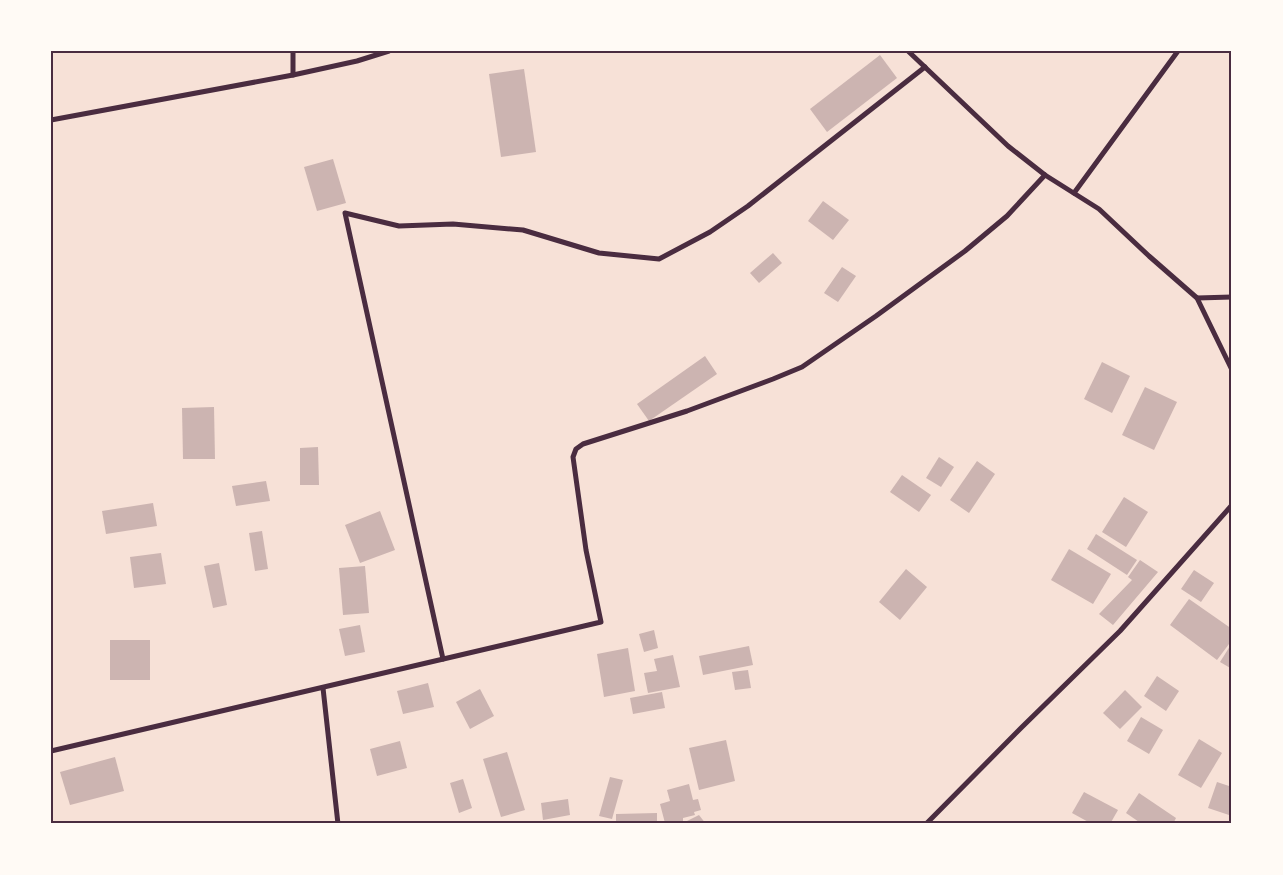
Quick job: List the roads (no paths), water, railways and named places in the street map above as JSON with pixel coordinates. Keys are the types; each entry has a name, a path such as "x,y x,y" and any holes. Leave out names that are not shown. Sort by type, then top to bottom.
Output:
{"street":[{"path":"293,51 293,75"},
{"path":"51,120 293,75 357,61 390,51"},
{"path":"908,51 1008,146 1045,175 1099,209 1197,298 1232,370"},
{"path":"1074,193 1178,51"},
{"path":"443,659 345,213 399,226 452,224 523,230 599,253 659,259 710,232 748,206 924,67"},
{"path":"51,751 601,622 586,550 573,457 576,449 583,444 687,411 773,380 802,367 876,316 964,251 1007,216 1045,175"},
{"path":"1197,298 1232,298"},
{"path":"926,824 1120,632 1232,505"},
{"path":"323,688 338,824"}]}
